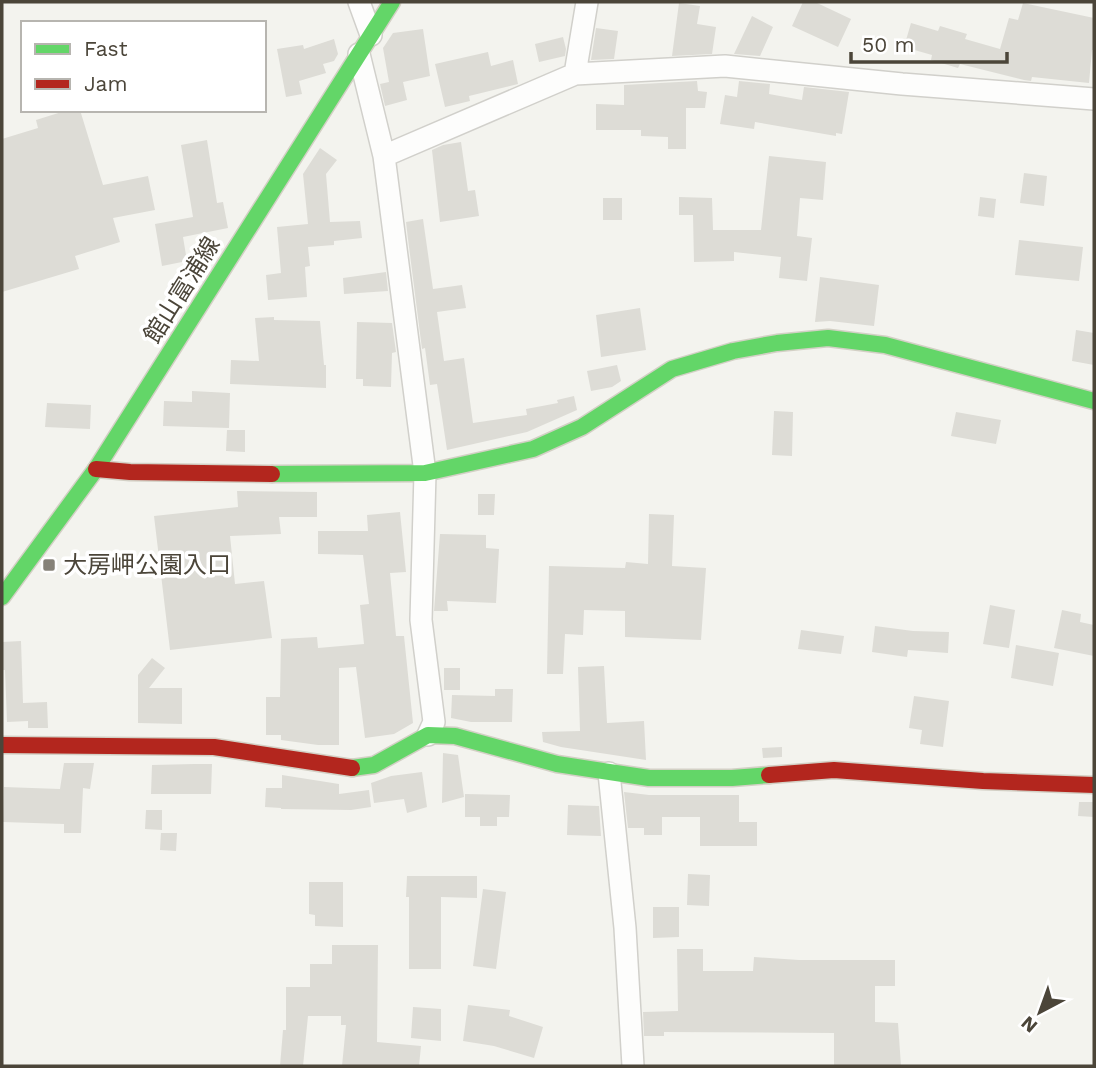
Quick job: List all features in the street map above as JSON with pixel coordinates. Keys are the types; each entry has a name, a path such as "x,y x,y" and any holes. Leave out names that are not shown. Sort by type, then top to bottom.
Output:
{"street":[{"path":"359,2 371,34"},
{"name":"館山富浦線","path":"2,597 96,468 392,2"},
{"path":"575,74 587,2"},
{"path":"359,54 384,156 425,473 421,620 434,722 428,735"},
{"path":"384,156 575,74 725,66 902,84 1094,99"},
{"path":"96,468 130,472 365,475 425,473 533,449 582,427 672,369 733,351 790,341 828,338 885,345 1094,401"},
{"path":"2,745 214,747 351,768 374,765 428,735 455,736 557,764 649,778 732,778 834,770 995,782 1094,785"},
{"path":"609,773 625,928 633,1066"}],"building":[{"path":"803,2 815,2 851,19 838,47 792,26"},
{"path":"679,3 700,6 697,24 716,27 712,54 672,56"},
{"path":"1023,3 1094,18 1094,50 1089,83 1032,77 1031,81 960,64 958,68 931,60 932,55 904,47 911,23 938,31 940,26 967,34 965,39 1000,49 1009,18 1018,20"},
{"path":"752,16 773,27 760,56 734,54"},
{"path":"596,28 618,31 614,59 591,60"},
{"path":"423,29 430,76 403,82 407,100 385,106 380,84 389,82 383,48 393,33"},
{"path":"563,37 565,56 539,62 535,44"},
{"path":"334,39 338,54 334,61 323,64 326,73 299,81 302,94 286,97 277,49 303,45 304,49"},
{"path":"488,52 491,66 513,60 518,84 469,96 470,101 445,107 435,64"},
{"path":"697,81 698,91 707,92 705,108 686,108 686,149 668,149 668,137 641,136 641,130 596,130 596,104 624,105 624,85"},
{"path":"739,81 770,84 769,94 802,100 804,87 849,92 842,134 836,133 836,136 755,122 754,129 720,124 725,95 737,97"},
{"path":"62,112 81,112 103,185 148,176 155,210 113,218 120,242 75,256 79,269 2,292 2,139 38,128 36,120"},
{"path":"207,140 217,203 223,202 228,228 183,237 187,261 162,266 155,224 193,217 181,145"},
{"path":"461,142 468,191 475,190 479,216 440,222 432,150"},
{"path":"320,148 337,160 326,174 330,222 360,221 362,238 334,241 334,245 308,247 310,266 305,267 307,297 268,300 266,275 281,273 277,227 308,224 303,174"},
{"path":"769,156 826,162 823,200 800,198 797,236 812,238 807,281 779,278 781,257 734,252 734,261 694,262 693,215 679,215 679,197 712,198 713,230 761,230"},
{"path":"1024,173 1047,176 1044,206 1020,203"},
{"path":"980,197 996,199 994,218 978,216"},
{"path":"603,198 622,198 622,220 603,220"},
{"path":"423,219 433,289 462,285 466,308 437,312 444,361 464,358 473,423 527,415 526,409 558,403 557,400 574,396 577,410 527,432 447,450 437,384 430,385 425,348 422,349 406,222"},
{"path":"1019,240 1083,247 1079,281 1015,275"},
{"path":"386,272 388,291 344,294 343,278"},
{"path":"820,277 879,285 874,326 815,322"},
{"path":"640,308 646,350 601,357 596,315"},
{"path":"274,317 274,320 320,321 326,388 230,384 231,360 259,361 255,318"},
{"path":"357,322 392,323 396,352 392,353 391,387 363,386 363,379 356,379"},
{"path":"1076,330 1094,333 1094,365 1072,361"},
{"path":"617,365 621,381 612,387 591,391 587,371"},
{"path":"192,391 230,393 229,428 163,426 164,401 192,402"},
{"path":"47,403 91,405 90,429 45,427"},
{"path":"774,411 793,412 792,456 772,455"},
{"path":"956,412 1001,420 996,444 951,436"},
{"path":"227,430 245,430 245,452 226,451"},
{"path":"237,491 317,492 317,517 279,517 281,534 230,536 235,584 264,581 272,638 170,650 154,516 238,507"},
{"path":"478,494 495,494 494,515 478,515"},
{"path":"400,512 406,572 390,573 396,636 404,636 413,723 394,734 365,738 356,667 339,668 339,745 281,740 281,735 266,735 266,697 280,697 281,639 317,637 318,648 364,644 360,605 369,604 363,555 318,554 318,531 368,531 367,515"},
{"path":"649,514 674,515 672,566 706,568 701,640 625,637 625,611 584,610 583,635 565,634 563,674 547,674 549,566 625,568 626,562 648,564"},
{"path":"440,534 486,535 486,548 499,549 496,603 447,601 448,611 434,611"},
{"path":"990,605 1015,610 1009,648 983,644"},
{"path":"1062,610 1081,614 1080,622 1094,625 1094,656 1054,648"},
{"path":"875,626 949,632 948,653 908,650 907,657 872,652"},
{"path":"801,630 844,636 841,654 798,649"},
{"path":"21,641 23,703 47,702 48,728 28,728 28,721 7,722 2,642"},
{"path":"1016,645 1059,653 1053,686 1011,678"},
{"path":"152,658 165,668 149,688 182,688 182,724 138,723 138,675"},
{"path":"604,666 607,723 644,721 646,760 543,742 542,732 580,731 578,667"},
{"path":"444,668 460,668 460,690 444,690"},
{"path":"495,689 513,689 512,722 471,722 451,718 452,695 495,696"},
{"path":"914,696 949,701 943,747 920,744 922,730 909,728"},
{"path":"782,747 782,757 763,758 762,748"},
{"path":"443,753 458,755 464,797 442,803"},
{"path":"64,763 94,763 90,789 83,788 81,833 64,833 64,824 3,822 4,787 60,789"},
{"path":"212,764 211,794 151,794 152,765"},
{"path":"422,772 427,807 407,813 404,799 374,803 371,783 391,776"},
{"path":"282,775 339,784 339,794 369,790 371,807 351,810 265,807 266,788 282,788"},
{"path":"624,792 649,795 739,795 739,822 757,822 757,846 700,846 700,817 662,817 662,835 644,835 644,828 628,828"},
{"path":"465,794 510,795 509,817 497,817 497,826 480,826 480,817 465,817"},
{"path":"1079,802 1094,802 1094,817 1078,816"},
{"path":"568,805 599,806 601,836 567,835"},
{"path":"146,810 162,810 162,830 145,829"},
{"path":"161,833 177,833 176,851 160,850"},
{"path":"688,874 710,875 709,906 687,905"},
{"path":"407,876 477,876 477,898 441,897 441,969 409,969"},
{"path":"309,882 343,882 343,927 315,926 315,915 309,914"},
{"path":"483,889 506,892 496,969 473,966"},
{"path":"653,907 679,907 679,937 653,938"},
{"path":"332,945 378,945 377,1042 421,1046 419,1066 342,1066 346,1025 341,1025 341,1016 308,1016 303,1066 280,1066 283,1030 286,1030 286,987 310,987 310,964 332,964"},
{"path":"677,949 703,949 703,971 753,971 754,957 895,960 895,986 875,986 875,1022 898,1023 901,1066 834,1066 834,1033 664,1032 664,1036 644,1036 643,1012 678,1011"},
{"path":"468,1005 510,1010 509,1016 543,1027 534,1058 494,1046 463,1041"},
{"path":"413,1007 441,1009 441,1041 411,1038"}],"traffic: fast":[{"path":"2,597 96,469 392,2"},
{"path":"272,474 425,473 533,449 582,427 672,369 733,351 828,338 885,345 1094,401"},
{"path":"352,768 374,765 428,735 455,736 557,764 649,778 769,775"}],"traffic: jam":[{"path":"96,469 272,474"},
{"path":"2,745 214,747 352,768"},
{"path":"769,775 834,770 983,781 1094,785"}],"place":[{"name":"大房岬公園入口","path":"49,565"}]}
